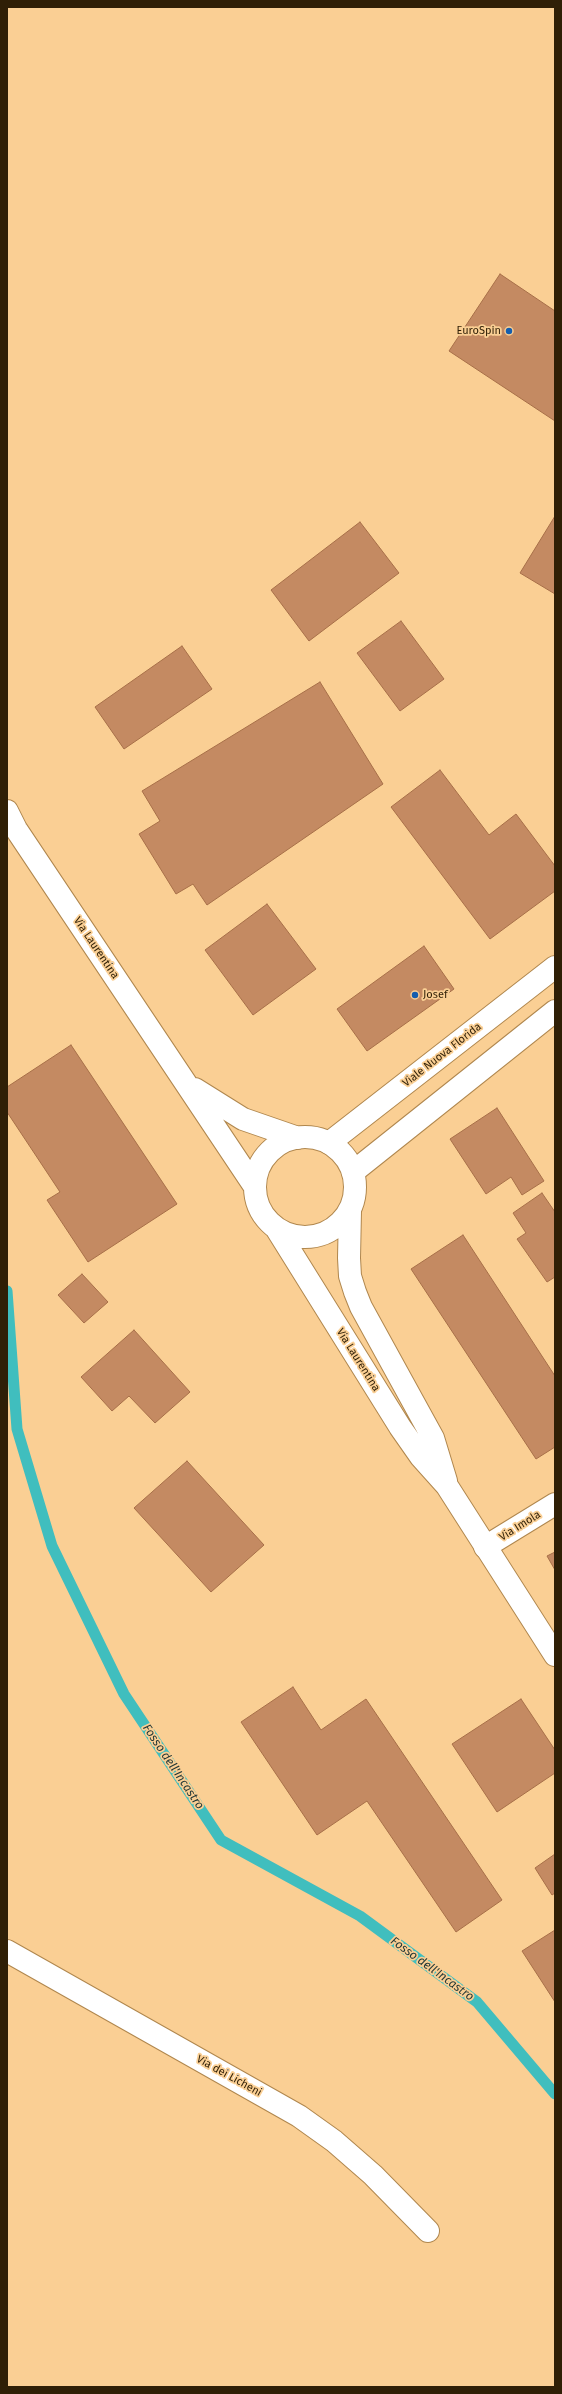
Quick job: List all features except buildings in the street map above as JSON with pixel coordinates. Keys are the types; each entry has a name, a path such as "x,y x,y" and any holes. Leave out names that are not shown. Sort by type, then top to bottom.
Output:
{"main road":[{"name":"Via Laurentina","path":"7,811 16,829 255,1187"},
{"name":"Viale Nuova Florida","path":"329,1143 555,966"},
{"path":"353,1172 555,1011"},
{"name":"Via Laurentina","path":"187,1083 243,1119 298,1138"},
{"path":"298,1138 314,1138 329,1143 344,1156 353,1172 355,1186 350,1211 339,1224 325,1233 309,1237 292,1236 276,1228 265,1217 258,1203 255,1187 257,1172 263,1160 272,1149 284,1142 298,1138"},
{"name":"Via Laurentina","path":"350,1211 350,1276 360,1308 433,1438 447,1486"},
{"name":"Via Laurentina","path":"276,1228 410,1442 447,1486 555,1655"},
{"name":"Via Imola","path":"485,1547 555,1504"},
{"name":"Via dei Licheni","path":"7,1951 299,2116 334,2141 372,2175 428,2231"}],"waterway":[{"name":"Fosso dell'Incastro","path":"7,1291 17,1429 52,1546 124,1694 221,1840 360,1916 477,2002 555,2094"}],"place":[{"name":"EuroSpin","path":"509,331"},
{"name":"Josef","path":"415,995"}]}
